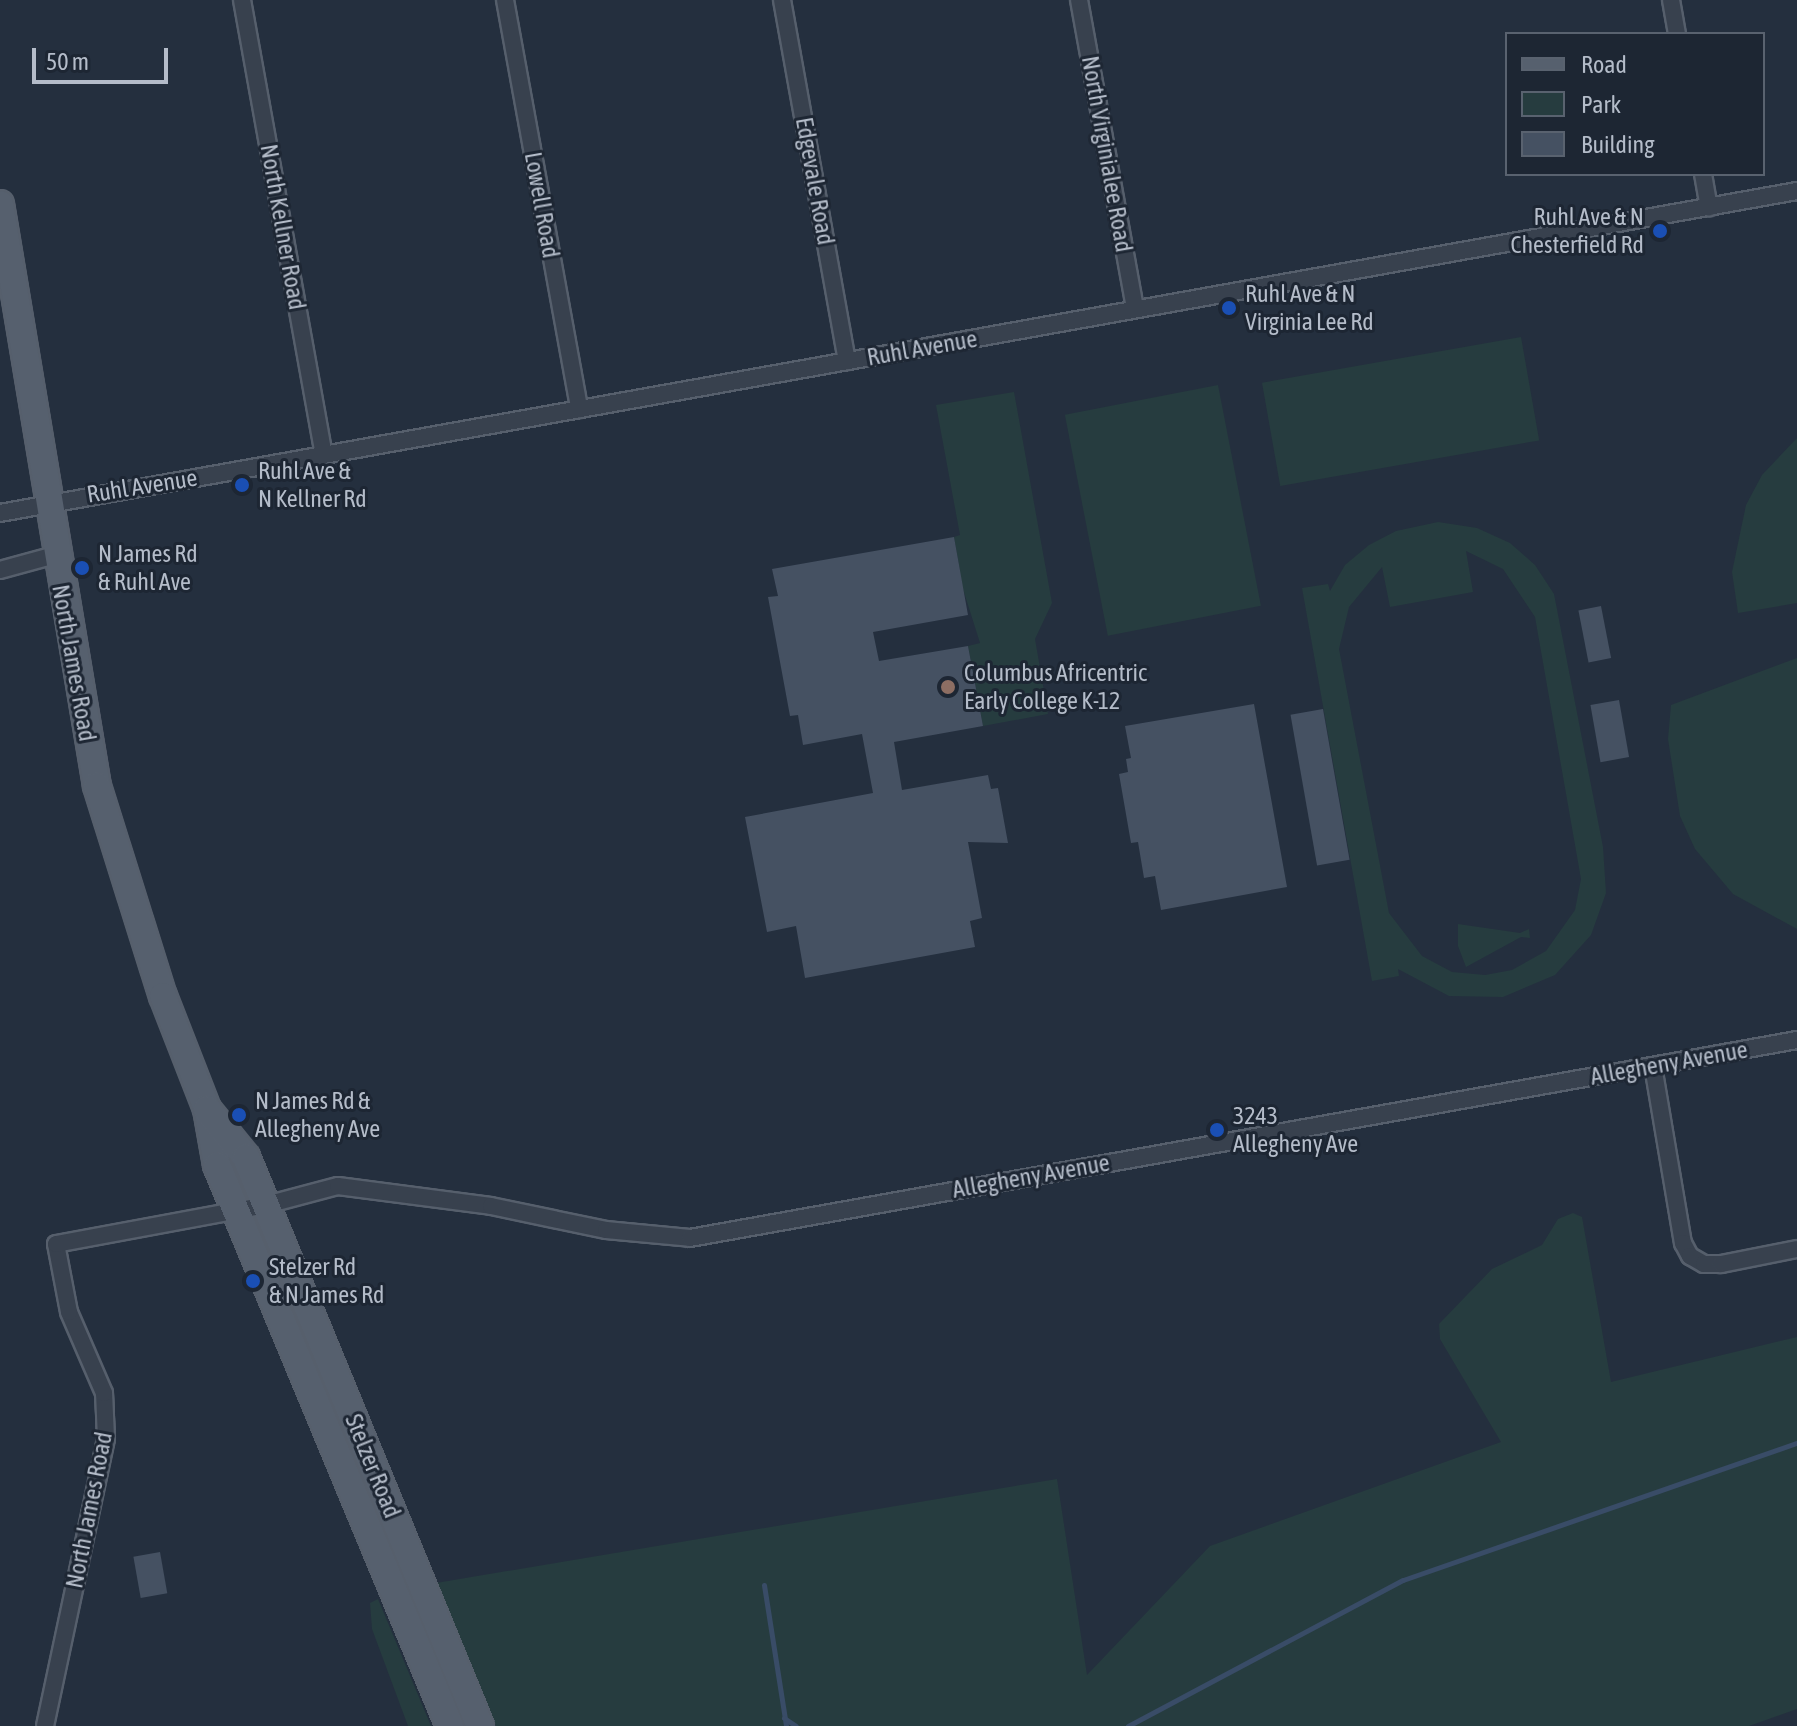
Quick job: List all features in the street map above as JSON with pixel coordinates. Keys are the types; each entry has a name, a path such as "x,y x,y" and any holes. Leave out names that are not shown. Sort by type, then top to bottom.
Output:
{"main road":[{"name":"North James Road","path":"0,204 46,501 97,786 163,996 207,1109 211,1148 236,1210"},
{"name":"North James Road","path":"207,1109 239,1143 266,1205"},
{"name":"Stelzer Road","path":"266,1205 480,1726"},
{"name":"Stelzer Road","path":"236,1210 450,1726"}],"street":[{"name":"North Kellner Road","path":"242,0 324,455"},
{"name":"Lowell Road","path":"505,0 579,409"},
{"name":"Edgevale Road","path":"782,0 847,361"},
{"name":"North Virginialee Road","path":"1079,0 1135,308"},
{"path":"1671,0 1677,32"},
{"path":"1703,176 1709,207"},
{"name":"Ruhl Avenue","path":"0,513 46,501 324,455 1797,191"},
{"path":"0,570 55,555"},
{"name":"Allegheny Avenue","path":"266,1205 338,1186 491,1206 606,1230 690,1238 1797,1040"},
{"path":"1653,1066 1683,1243 1690,1256 1704,1264 1721,1264 1797,1249"},
{"name":"North James Road","path":"45,1726 106,1438 104,1393 69,1312 56,1244 266,1205"}],"green space":[{"path":"1521,337 1539,440 1280,486 1262,383"},
{"path":"1218,385 1261,606 1108,636 1065,415"},
{"path":"1014,392 1052,603 1035,639 1048,714 983,726 968,646 980,643 963,589 944,592 960,571 954,537 960,535 936,405"},
{"path":"1797,438 1797,603 1738,613 1732,572 1746,505 1762,475"},
{"path":"1438,522 1477,528 1510,543 1535,565 1554,594 1603,847 1606,893 1591,935 1555,975 1503,997 1449,996 1398,969 1399,976 1372,981 1302,588 1328,584 1330,591 1345,565 1369,545 1396,531","holes":["1466,551 1503,569 1535,617 1581,879 1575,910 1546,951 1512,970 1485,975 1452,972 1422,956 1389,913 1339,649 1349,607 1382,567 1390,607 1473,592"]},
{"path":"1797,658 1797,929 1733,894 1695,849 1680,816 1668,739 1671,705"},
{"path":"1458,924 1520,933 1529,929 1530,938 1521,937 1466,967 1458,946"},
{"path":"1573,1213 1582,1217 1611,1382 1797,1337 1797,1709 1749,1726 496,1726 436,1583 1057,1479 1087,1675 1210,1546 1501,1442 1440,1339 1439,1324 1492,1269 1542,1245 1558,1219"},
{"path":"378,1599 431,1726 408,1726 372,1629 370,1603"}],"building":[{"path":"954,537 968,615 873,632 879,661 968,646 983,726 894,742 902,790 988,775 991,789 998,788 1008,843 968,842 982,918 970,921 975,947 805,978 796,926 767,932 745,817 873,793 862,734 803,745 798,715 790,716 768,597 778,596 772,569"},
{"path":"1601,606 1611,658 1589,662 1578,610"},
{"path":"1619,700 1629,757 1601,762 1590,705"},
{"path":"1254,704 1287,887 1161,910 1155,876 1144,878 1138,842 1131,843 1119,774 1128,772 1126,759 1131,758 1125,726"},
{"path":"1323,709 1350,860 1317,865 1291,715"},
{"path":"160,1552 167,1593 141,1598 133,1557"}],"waterway":[{"path":"1128,1726 1403,1580 1797,1443"},
{"path":"764,1585 786,1726"},
{"path":"784,1718 796,1726"}],"place":[{"name":"Ruhl Ave & N Chesterfield Rd","path":"1660,231"},
{"name":"Ruhl Ave & N Virginia Lee Rd","path":"1229,308"},
{"name":"Ruhl Ave & N Kellner Rd","path":"242,485"},
{"name":"N James Rd & Ruhl Ave","path":"82,568"},
{"name":"Columbus Africentric Early College K-12","path":"948,687"},
{"name":"N James Rd & Allegheny Ave","path":"239,1115"},
{"name":"3243 Allegheny Ave","path":"1217,1130"},
{"name":"Stelzer Rd & N James Rd","path":"253,1281"}]}
